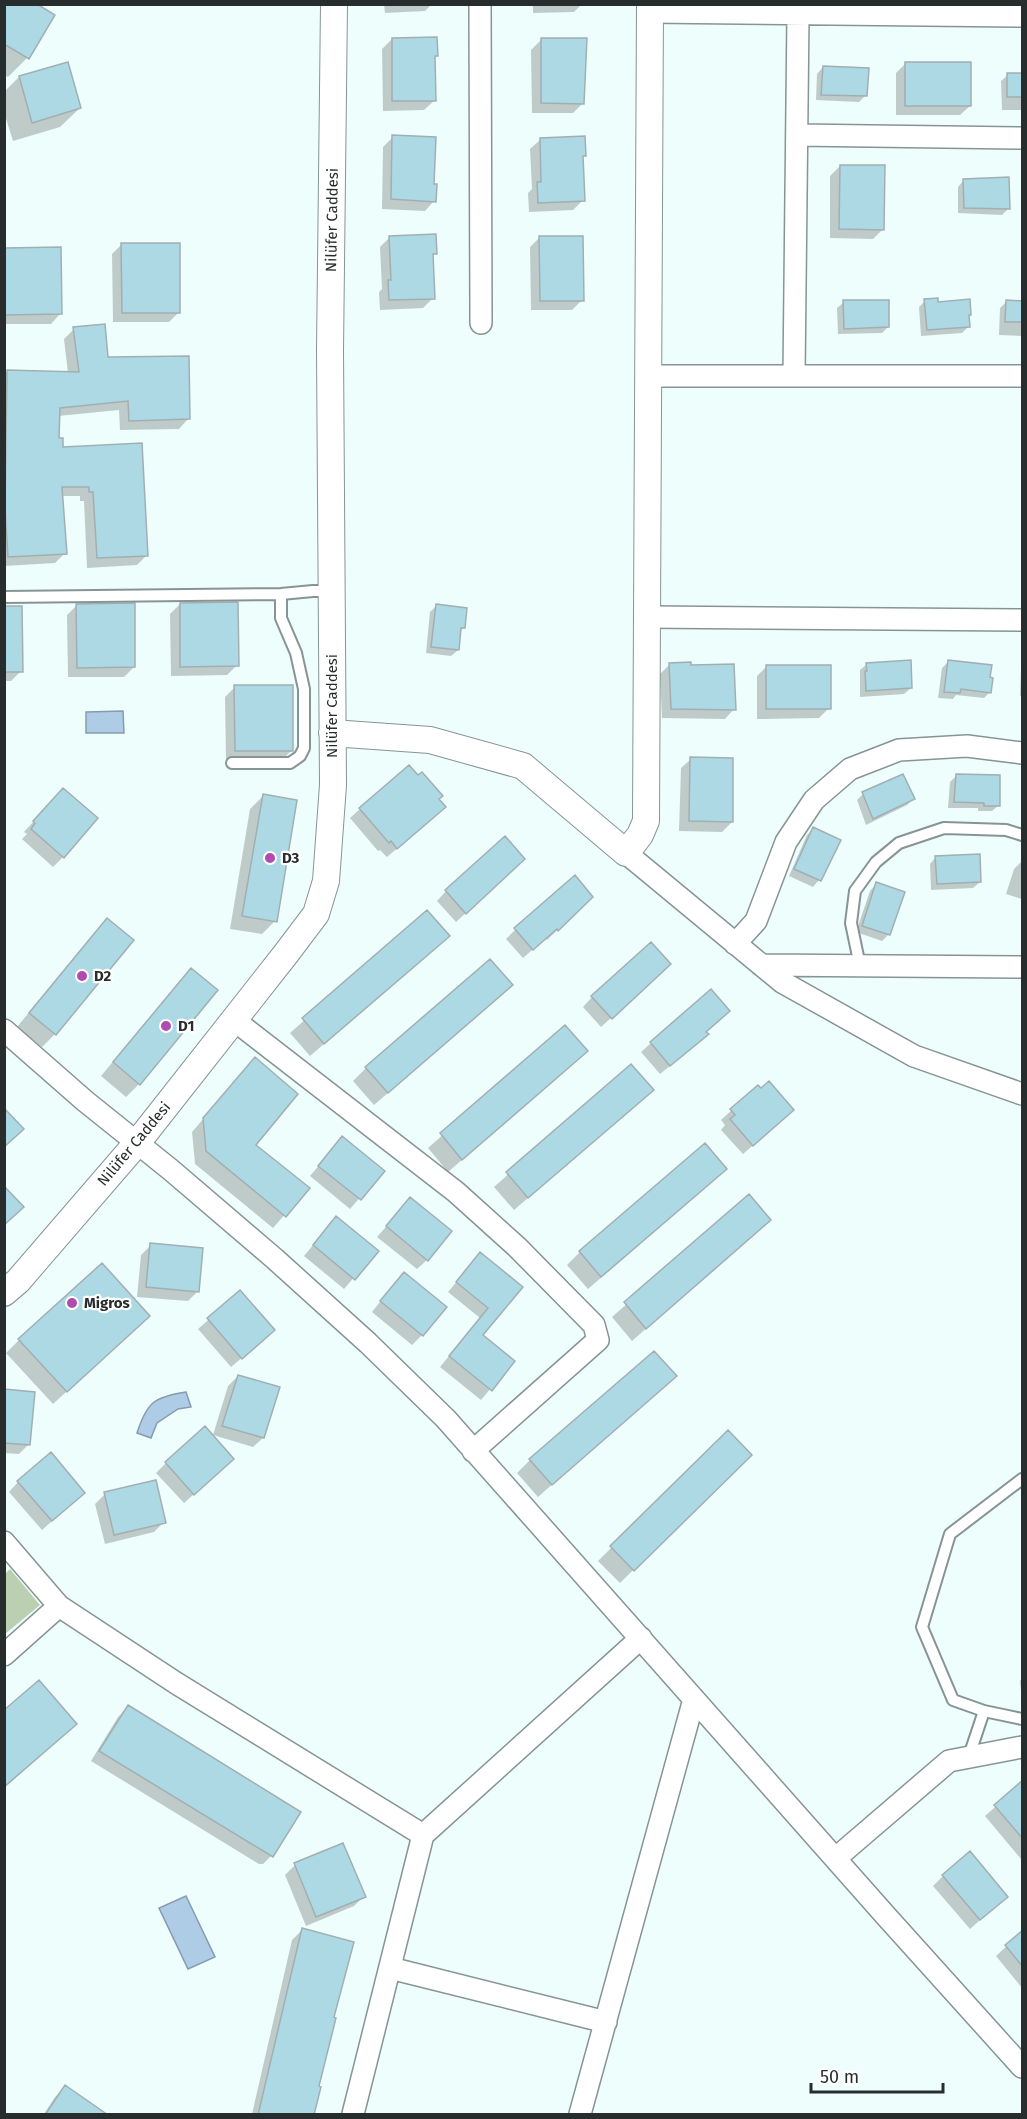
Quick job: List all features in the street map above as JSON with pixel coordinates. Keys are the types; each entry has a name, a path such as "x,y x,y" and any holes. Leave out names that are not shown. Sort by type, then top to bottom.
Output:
{"street":[{"name":"Nilüfer Caddesi","path":"4,1293 18,1281 137,1143 234,1020 316,914 326,881 333,785 330,351 334,4"},
{"path":"480,4 481,323"},
{"path":"626,853 640,835 646,821 650,8 798,14 1023,16"},
{"path":"794,376 798,14"},
{"path":"797,135 1023,138"},
{"path":"648,376 1023,376"},
{"path":"647,617 1023,620"},
{"path":"332,733 430,740 523,766 782,982 914,1056 1023,1094"},
{"path":"735,944 756,921 786,842 814,800 850,769 899,750 967,746 1023,753"},
{"path":"761,965 1023,967"},
{"path":"234,1020 456,1192 517,1247 594,1325 598,1340 473,1451"},
{"path":"4,1030 85,1101 275,1259 446,1419 886,1916 1023,2067"},
{"path":"8,1554 59,1606 176,1683 423,1835"},
{"path":"4,1654 59,1606"},
{"path":"353,2115 423,1835 641,1638"},
{"path":"580,2115 694,1699"},
{"path":"836,1858 949,1761 1023,1747"},
{"path":"390,1968 606,2022"}],"lane":[{"path":"4,597 281,594 332,591"},
{"path":"232,763 290,763 300,756 304,748 304,689 296,653 281,618 281,594"},
{"path":"860,966 850,923 855,891 876,862 899,843 944,828 1006,830 1023,835"},
{"path":"1023,1479 950,1534 922,1627 953,1700 984,1711 1023,1719"},
{"path":"969,1756 984,1711"}],"green space":[{"path":"10,1569 40,1605 5,1634 5,1574"}],"water":[{"path":"123,711 124,733 86,733 86,712"},
{"path":"186,1392 191,1407 178,1409 157,1423 151,1438 137,1433 144,1414 153,1403 166,1396"},
{"path":"186,1896 215,1957 188,1969 159,1908"}],"building":[{"path":"4,4 37,4 55,15 29,59 4,44"},
{"path":"437,37 436,101 392,101 392,38"},
{"path":"541,38 587,38 584,104 541,103"},
{"path":"68,62 81,108 32,123 19,76"},
{"path":"905,62 971,62 971,106 905,106"},
{"path":"823,66 869,68 867,96 821,95"},
{"path":"1007,73 1023,73 1023,97 1007,97"},
{"path":"392,135 436,137 434,184 437,184 436,202 391,199"},
{"path":"585,136 586,156 583,156 585,201 538,203 537,182 541,182 540,138"},
{"path":"840,165 885,165 884,230 839,229"},
{"path":"1009,177 1010,209 964,208 963,179"},
{"path":"436,234 437,254 433,254 435,299 389,300 388,280 391,280 389,236"},
{"path":"539,236 583,236 584,301 540,301"},
{"path":"121,243 180,243 180,313 122,313"},
{"path":"61,247 62,314 4,315 4,248"},
{"path":"938,298 938,302 970,299 970,327 927,330 924,299"},
{"path":"843,300 889,300 889,327 844,329"},
{"path":"1006,300 1023,301 1023,322 1005,322"},
{"path":"105,324 108,357 189,356 190,419 129,421 128,401 60,408 59,438 63,438 63,447 142,443 148,556 97,558 93,492 89,492 89,487 62,487 67,554 8,557 5,508 7,370 79,372 73,327"},
{"path":"238,602 239,666 180,667 180,603"},
{"path":"135,603 135,667 77,668 76,604"},
{"path":"436,604 467,608 465,628 461,628 459,650 431,647"},
{"path":"4,606 22,606 23,672 4,672"},
{"path":"911,660 912,688 866,691 866,663"},
{"path":"948,660 992,665 991,693 961,689 960,693 944,692"},
{"path":"691,662 691,665 734,664 736,710 671,709 669,663"},
{"path":"766,665 831,665 831,709 766,709"},
{"path":"234,685 293,685 293,751 235,751"},
{"path":"690,757 733,758 733,822 689,821"},
{"path":"409,765 418,775 422,772 443,796 439,799 446,807 397,849 359,808"},
{"path":"903,774 915,799 873,819 862,792"},
{"path":"956,774 1000,775 1000,806 954,802"},
{"path":"63,788 98,818 64,858 31,829 35,823 33,821"},
{"name":"D3","path":"263,794 297,800 277,922 242,916"},
{"path":"813,827 841,840 821,881 794,869"},
{"path":"505,836 525,859 466,914 445,890"},
{"path":"980,854 981,882 937,884 935,856"},
{"path":"575,875 593,897 558,931 557,929 533,950 514,928"},
{"path":"876,882 905,892 890,935 862,926"},
{"path":"427,910 450,936 324,1044 302,1018"},
{"name":"D2","path":"107,918 134,940 56,1035 29,1013"},
{"path":"651,942 671,964 612,1019 591,996"},
{"path":"490,959 513,985 388,1093 365,1067"},
{"name":"D1","path":"191,968 218,990 140,1085 113,1062"},
{"path":"711,989 730,1011 706,1032 709,1034 670,1066 650,1042"},
{"path":"565,1025 588,1051 462,1160 440,1133"},
{"path":"255,1057 298,1094 256,1145 310,1188 286,1217 206,1151 203,1118"},
{"path":"631,1064 654,1090 528,1198 506,1172"},
{"path":"769,1081 794,1110 753,1146 730,1119 735,1115 730,1109 758,1085 761,1088"},
{"path":"4,1108 24,1129 4,1147"},
{"path":"342,1136 385,1171 361,1200 318,1166"},
{"path":"705,1143 727,1169 601,1277 579,1251"},
{"path":"4,1186 24,1207 4,1225"},
{"path":"749,1194 771,1220 646,1329 624,1302"},
{"path":"410,1197 452,1231 428,1261 386,1226"},
{"path":"336,1216 379,1251 355,1280 313,1245"},
{"path":"150,1243 203,1248 199,1292 146,1287"},
{"path":"480,1252 523,1287 483,1335 515,1361 492,1391 449,1356 488,1308 456,1282"},
{"path":"102,1263 150,1316 67,1392 18,1339"},
{"path":"404,1272 447,1307 423,1336 380,1301"},
{"path":"240,1290 275,1330 242,1359 207,1318"},
{"path":"654,1351 677,1376 552,1485 529,1459"},
{"path":"238,1375 280,1387 264,1438 222,1426"},
{"path":"4,1389 35,1392 30,1445 4,1443"},
{"path":"205,1426 234,1459 194,1495 165,1462"},
{"path":"728,1430 752,1455 634,1571 610,1546"},
{"path":"51,1452 85,1493 52,1521 17,1481"},
{"path":"156,1480 166,1523 114,1535 104,1492"},
{"path":"39,1680 77,1724 4,1787 4,1710"},
{"path":"128,1705 301,1812 273,1857 99,1751"},
{"path":"1023,1780 1023,1839 994,1805"},
{"path":"343,1843 366,1897 316,1917 294,1863"},
{"path":"970,1851 1008,1897 980,1920 942,1875"},
{"path":"302,1928 354,1942 334,2017 336,2018 319,2086 321,2087 314,2115 258,2115"},
{"path":"1023,1930 1023,1967 1005,1945"},
{"path":"65,2085 108,2115 45,2115"}],"place":[{"name":"D3","path":"270,858"},
{"name":"D2","path":"82,976"},
{"name":"D1","path":"166,1026"},
{"name":"Migros","path":"72,1303"}]}
